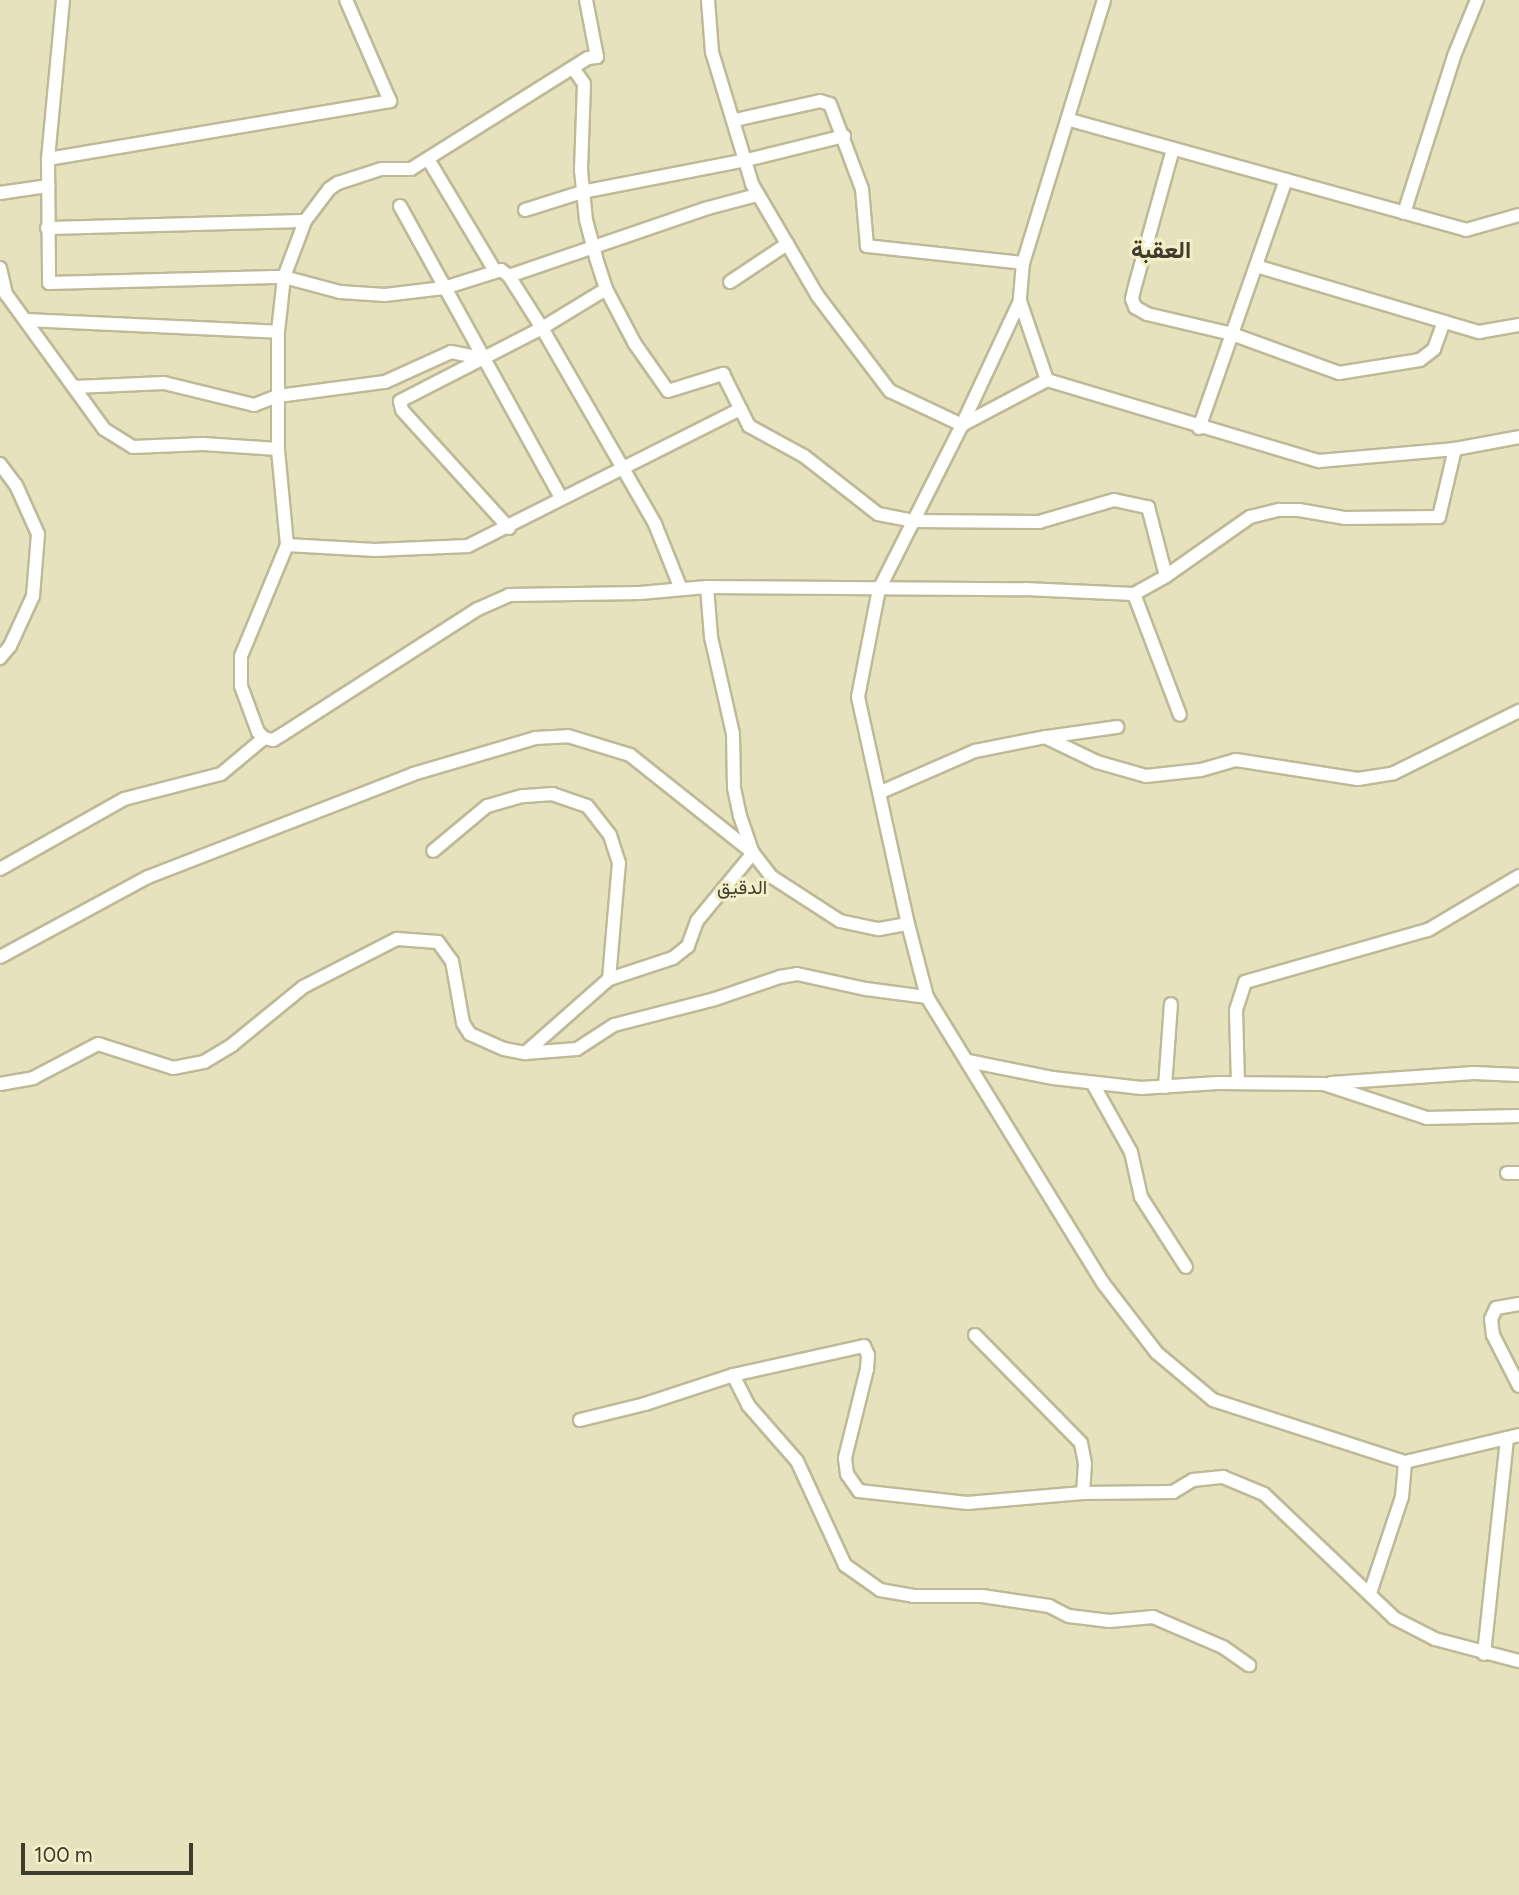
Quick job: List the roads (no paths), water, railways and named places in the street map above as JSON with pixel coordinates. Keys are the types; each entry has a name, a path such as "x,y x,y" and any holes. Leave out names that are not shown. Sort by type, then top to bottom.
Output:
{"street":[{"path":"63,0 48,159 49,283 56,285 284,276 340,292 385,295 444,288 501,270 509,276 542,328 624,469 655,524 681,589"},
{"path":"48,159 390,101 346,0"},
{"path":"586,0 597,57 588,58 411,169 381,169 338,183 329,190 305,221 284,276 278,332 278,449 287,545 241,656 241,686 258,732 264,738 273,740 494,600 509,595 707,587 1134,594 1166,576 1250,517 1279,510 1345,517 1439,517 1455,449"},
{"path":"708,0 712,52 757,195 817,295 890,390 962,425"},
{"path":"1104,0 1070,120 1023,264 1020,301 962,425 879,589 858,697 865,739 881,792 908,924 927,997 1104,1283 1157,1353 1213,1400 1405,1462 1513,1437 1484,1654"},
{"path":"1404,213 1454,56 1477,0"},
{"path":"573,68 583,84 580,138 582,192 606,289 635,344 668,391 723,374 749,426 804,456 878,514 913,521 1039,522 1114,500 1148,507 1166,576"},
{"path":"735,120 820,101 830,104 862,189 867,246 1023,264"},
{"path":"1070,120 1466,230 1519,215"},
{"path":"524,210 582,192 747,160 844,136"},
{"path":"1173,149 1132,299 1135,307 1147,314 1232,334 1326,369 1348,372 1420,360 1434,349 1444,322"},
{"path":"428,159 495,271"},
{"path":"1199,428 1286,180"},
{"path":"0,193 48,186"},
{"path":"509,276 708,208 757,195"},
{"path":"400,206 561,498"},
{"path":"47,229 305,221"},
{"path":"730,282 787,244"},
{"path":"1256,266 1479,332 1519,325"},
{"path":"0,268 6,294 104,429 133,447 203,444 278,449"},
{"path":"509,528 402,410 400,401 486,359 606,289"},
{"path":"1020,301 1047,380"},
{"path":"27,320 278,332"},
{"path":"75,387 164,383 254,405 278,396 385,382 451,352 486,359"},
{"path":"962,425 1047,380 1199,428 1320,461 1455,449 1519,437"},
{"path":"287,545 435,549 468,546 509,528 529,513 624,469 740,409"},
{"path":"0,464 16,485 38,534 33,596 10,646 0,659"},
{"path":"707,587 711,637 733,734 734,788 753,853"},
{"path":"1134,594 1180,715"},
{"path":"1045,737 1097,762 1146,776 1201,770 1236,760 1358,779 1394,773 1519,711"},
{"path":"881,792 975,751 1045,737 1117,727"},
{"path":"0,957 148,877 413,774 535,738 568,736 630,755 753,853 772,877 840,921 879,929 908,924"},
{"path":"0,869 124,799 222,774 264,738"},
{"path":"433,851 487,806 522,796 553,794 587,806 610,835 619,863 609,979"},
{"path":"525,1053 609,979 673,958 688,946 697,920 753,853"},
{"path":"1238,1083 1236,1010 1245,982 1428,930 1519,876"},
{"path":"0,1084 33,1078 98,1044 173,1068 204,1062 232,1045 303,987 397,939 438,943 452,961 463,1023 470,1034 504,1049 525,1053 577,1049 614,1025 715,999 780,976 797,974 866,989 927,997"},
{"path":"1165,1087 1171,1004"},
{"path":"968,1061 1093,1084 1141,1088 1238,1083 1324,1084 1474,1073 1519,1075"},
{"path":"1093,1084 1131,1152 1142,1197 1186,1266"},
{"path":"1324,1084 1427,1118 1519,1116"},
{"path":"1519,1304 1496,1308 1491,1319 1493,1335 1519,1386"},
{"path":"975,1335 1081,1443 1085,1464 1083,1493"},
{"path":"580,1419 645,1404 733,1375 864,1346 868,1355 867,1369 845,1458 846,1474 859,1491 967,1503 1083,1493 1173,1492 1193,1480 1223,1477 1264,1494 1394,1618 1435,1639 1519,1661"},
{"path":"733,1375 748,1405 797,1461 845,1565 880,1590 913,1596 982,1596 1049,1606 1069,1616 1110,1620 1153,1617 1223,1647 1250,1665"},
{"path":"1370,1594 1402,1497 1405,1462"}],"district":[{"name":"العقبة","path":"1161,250"},
{"name":"الدقيق","path":"742,888"}]}
